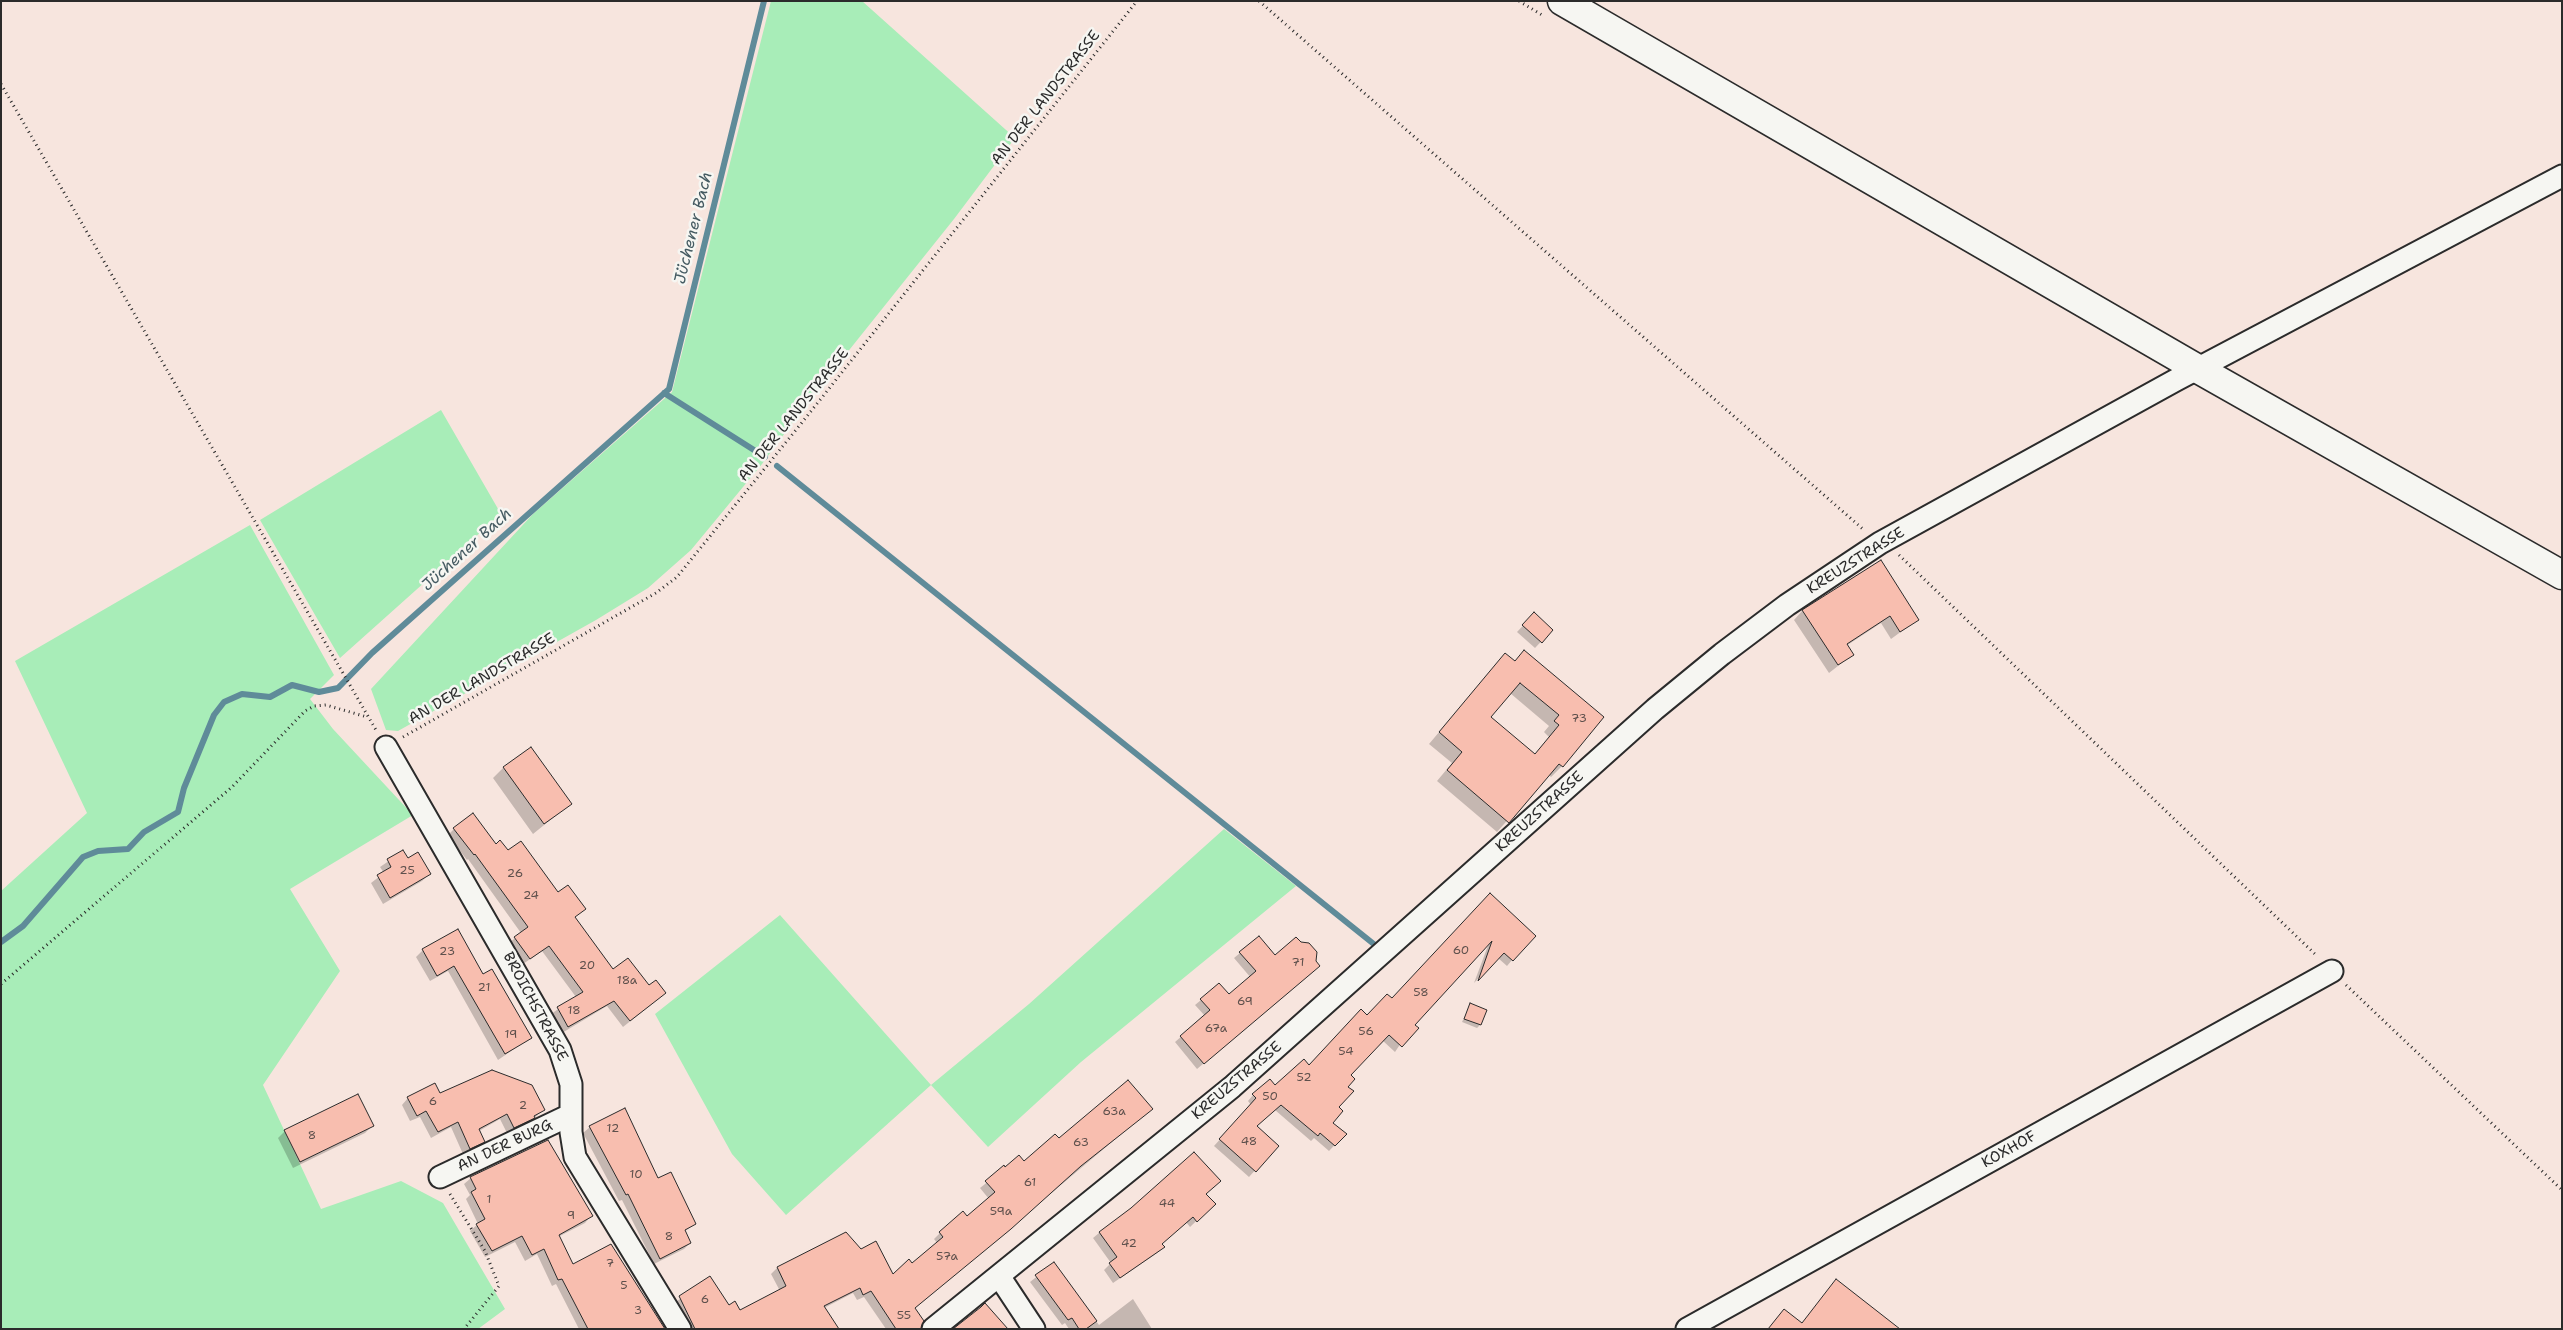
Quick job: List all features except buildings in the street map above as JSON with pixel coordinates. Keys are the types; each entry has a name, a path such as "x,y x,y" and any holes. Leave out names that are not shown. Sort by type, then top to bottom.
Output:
{"main road":[{"path":"1562,1 2198,369 2562,575"}],"street":[{"name":"KREUZSTRASSE","path":"933,1329 1270,1054 1655,709 1759,626 1882,542 2198,369 2562,176"},
{"name":"BROICHSTRASSE","path":"386,747 560,1050 570,1078 572,1141 579,1165 680,1329"},
{"name":"KOXHOF","path":"1687,1329 2332,971"},
{"name":"AN DER BURG","path":"440,1177 570,1115"},
{"path":"999,1276 1034,1329"}],"path":[{"name":"AN DER LANDSTRASSE","path":"386,747 647,598 677,577 814,408 1137,1"},
{"path":"1259,1 1882,542 2562,1190"},
{"path":"1,84 368,718 326,704 314,706 305,711 232,787 1,984"},
{"path":"440,1177 485,1251 499,1286 464,1329"}],"green space":[{"path":"771,1 862,1 1015,138 954,219 810,399 762,464 691,550 648,588 596,620 398,731 386,730 371,689 533,514 672,392"},
{"path":"441,410 501,514 340,658 260,520"},
{"path":"250,525 334,675 310,699 333,729 413,815 290,889 340,971 263,1085 321,1209 401,1181 443,1203 505,1309 478,1329 1,1329 1,891 87,813 15,661"},
{"path":"1224,829 1296,886 1081,1062 988,1147 931,1085 1029,1004"},
{"path":"780,915 931,1085 786,1215 732,1154 655,1014"}],"waterway":[{"name":"Jüchener Bach","path":"1,942 23,926 83,857 98,851 128,849 144,832 178,812 184,788 214,715 224,702 242,694 270,697 292,685 319,692 338,688 372,653 669,389 764,1"},
{"path":"664,393 765,457"},
{"path":"777,466 1375,945"}]}
